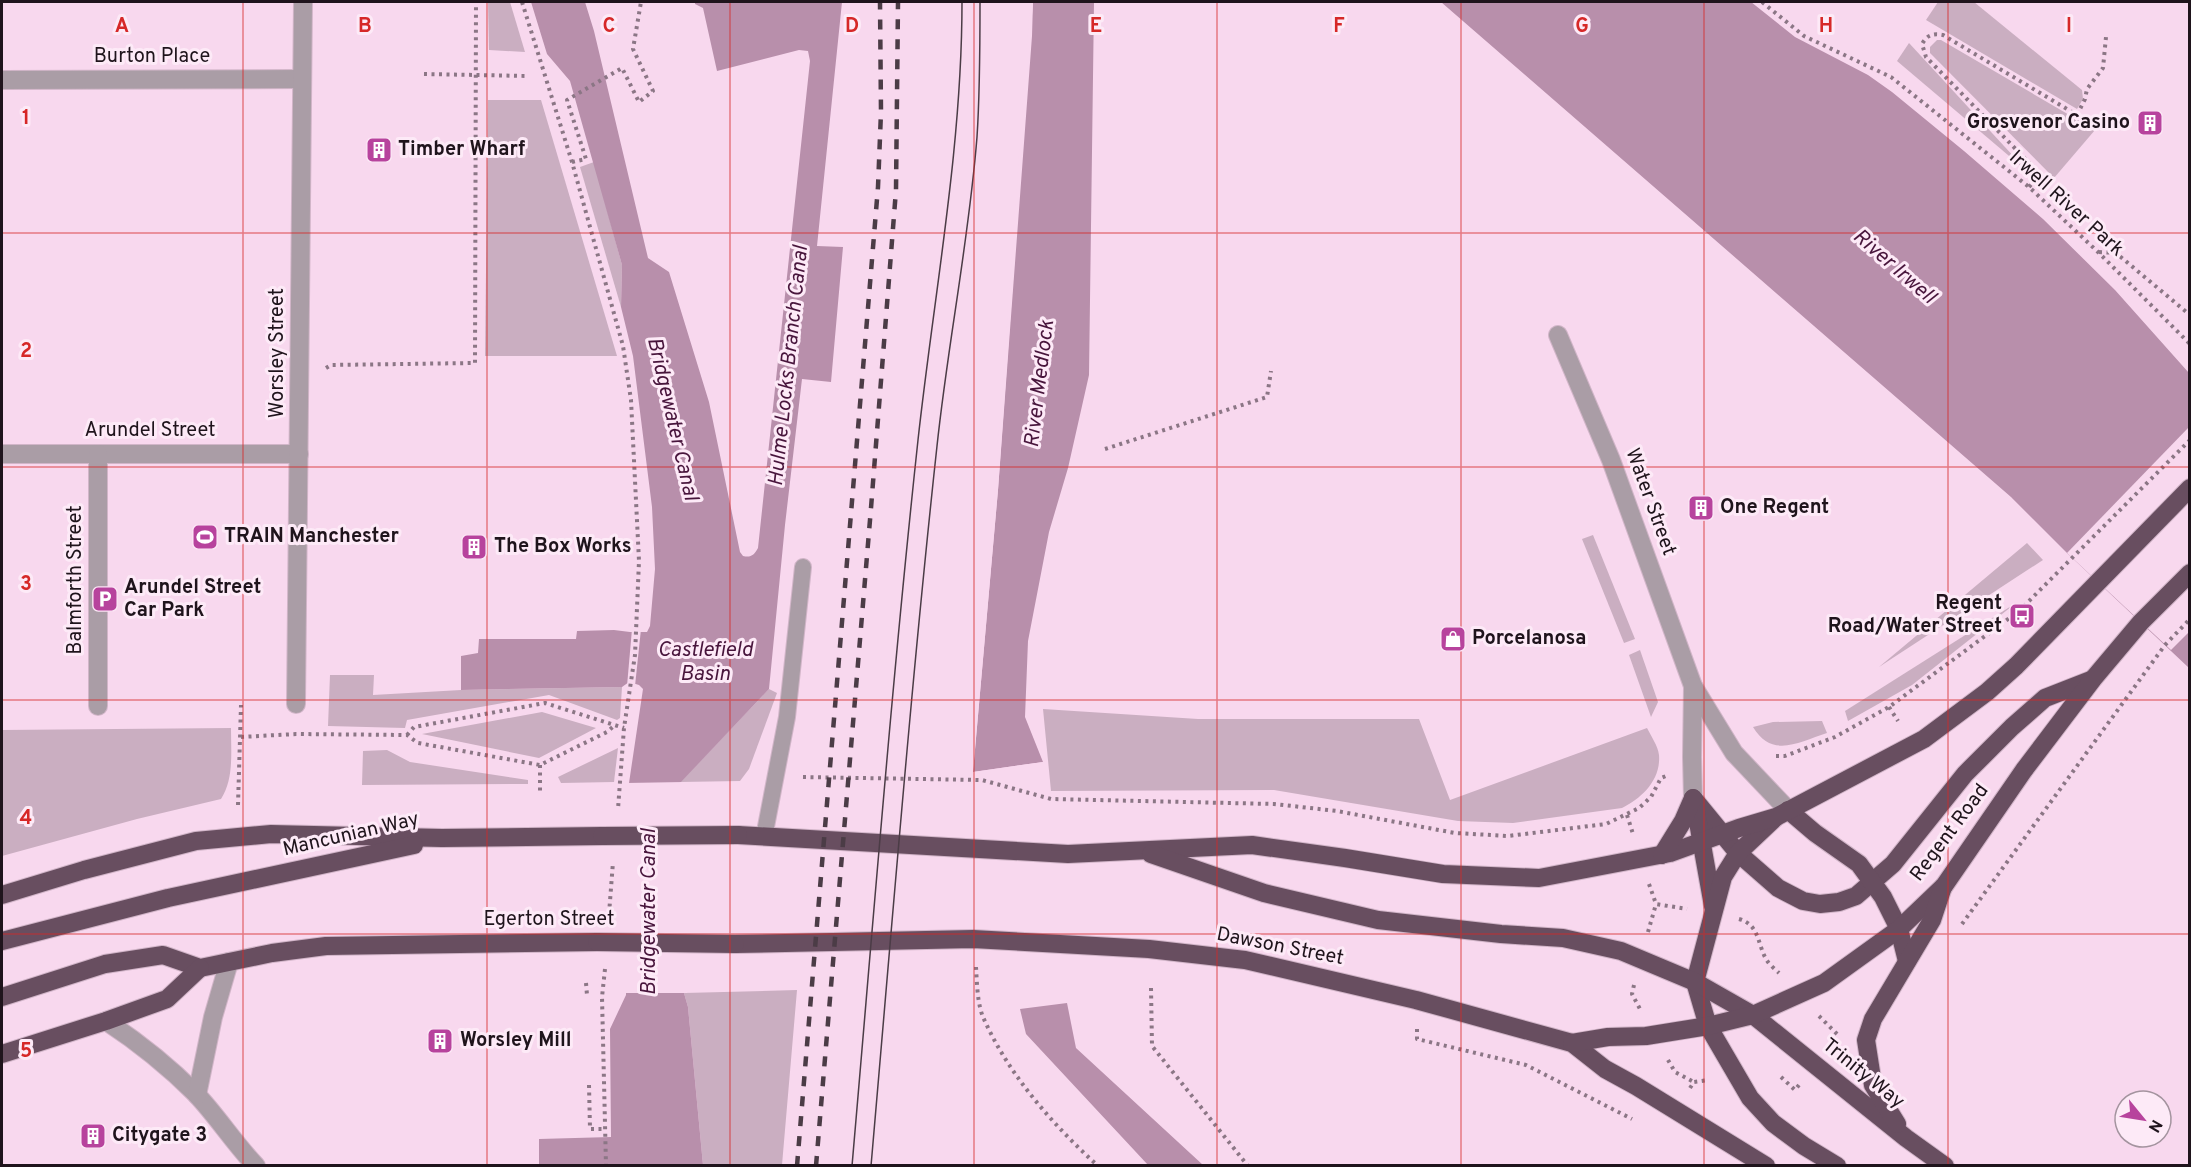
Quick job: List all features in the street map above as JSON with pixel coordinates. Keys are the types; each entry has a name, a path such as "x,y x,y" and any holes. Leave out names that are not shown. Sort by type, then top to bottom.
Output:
{"highway":[{"path":"2,895 84,870 196,842 271,834 442,838 738,835 1068,854 1252,845 1443,874 1539,878 1662,855 1782,814 1924,739 1987,692 2016,666 2097,581 2190,489"},
{"name":"Regent Road","path":"1572,1042 1608,1037 1646,1036 1708,1026 1753,1015 1824,982 1899,929 1944,885 2024,770 2093,679 2141,622 2190,573"},
{"path":"1693,798 1738,853 1778,888 1803,901 1820,904 1839,902 1856,896 1893,864 1965,774 2045,698 2093,679"},
{"path":"1693,798 1714,910"},
{"path":"1662,855 1683,821 1693,798"},
{"path":"1782,814 1738,853 1723,877 1695,982 1708,1026 1750,1098 1773,1123 1804,1146 1837,1166"},
{"path":"1782,814 1815,833 1859,864 1883,897 1899,929 1907,961"},
{"name":"Mancunian Way","path":"2,941 168,898 442,838"},
{"name":"Trinity Way","path":"1141,850 1264,893 1378,920 1502,934 1563,938 1621,951 1695,982 1753,1015 1906,1138 1945,1166"},
{"path":"1906,1138 1873,1085 1866,1040 1873,1019 1932,920 1944,885"},
{"name":"Egerton Street","path":"200,968 272,953 326,946 597,942 735,944 973,939"},
{"name":"Dawson Street","path":"973,939 1138,948 1245,960 1416,1000 1572,1042"},
{"path":"2,997 105,964 163,955 200,968 167,999 2,1054"},
{"path":"1572,1042 1605,1070 1636,1086 1766,1166"}],"street":[{"name":"Worsley Street","path":"296,704 303,2"},
{"name":"Burton Place","path":"2,80 302,79"},
{"name":"Water Street","path":"1558,335 1611,460 1693,686 1734,753 1782,814"},
{"name":"Arundel Street","path":"2,454 299,454"},
{"name":"Balmforth Street","path":"98,454 98,706"},
{"name":"Water Street","path":"1693,686 1693,798"},
{"path":"197,1095 213,1017 229,962"},
{"path":"106,1021 135,1040 197,1095 256,1166"}],"lane":[{"path":"764,837 787,717 803,567"}],"path":[{"path":"320,371 331,365 475,363 476,2"},
{"path":"407,735 414,727 545,703 624,728 631,686 639,561 631,400 623,346 572,162 522,2"},
{"path":"572,162 586,159 567,100 621,68 639,102 653,91 633,49 641,2"},
{"name":"Irwell River Park","path":"1762,2 1804,36 1891,77 2029,187 2190,344"},
{"path":"2029,187 2040,174 1926,57 1922,44 1926,37 1936,33 1943,35 2077,115 2087,89 2103,68 2106,37"},
{"path":"424,74 528,75"},
{"path":"2098,252 2116,253 2190,315"},
{"path":"1105,449 1267,397 1271,371"},
{"path":"1774,756 1785,756 1835,737 1889,706 2019,611 2190,440"},
{"path":"1972,899 1977,903 2165,645 2190,619"},
{"path":"238,805 242,705"},
{"path":"1889,706 1898,720"},
{"path":"240,737 296,734 407,735 418,743 540,765 607,732 614,726"},
{"path":"540,765 540,794"},
{"path":"773,786 800,777 982,780 1051,799 1274,804 1337,811 1455,833 1508,836 1606,824 1640,808 1651,797 1661,778"},
{"path":"1627,814 1632,832"},
{"path":"1647,936 1656,903 1650,886"},
{"path":"1656,903 1679,908"},
{"path":"1736,919 1743,920 1756,930 1767,961 1775,969"},
{"path":"973,939 982,1015 1014,1074 1078,1147 1098,1166"},
{"path":"1635,981 1632,994 1638,1004"},
{"path":"585,983 586,995"},
{"path":"1150,988 1152,1046 1248,1166"},
{"path":"1823,1019 1840,1037 1846,1038"},
{"path":"1417,1039 1526,1065 1638,1122"},
{"path":"1671,1065 1675,1072 1694,1082 1706,1080"},
{"path":"1688,1093 1694,1082"},
{"path":"589,1085 590,1129 605,1129"},
{"path":"605,1137 606,1166"}],"shaded area":[{"path":"488,2 510,2 525,52 489,50"},
{"path":"1938,2 1974,2 2082,90 2083,99 2077,109 1926,20"},
{"path":"1937,40 1941,40 2095,130 2054,178 1930,53 1930,47"},
{"path":"1909,43 2028,172 1897,61"},
{"path":"488,100 541,100 617,356 485,356"},
{"path":"594,162 622,265 621,307 580,167"},
{"path":"1593,535 1635,639 1624,643 1582,539"},
{"path":"2027,543 2043,560 1879,667"},
{"path":"2016,603 1912,685 1848,721 1845,711"},
{"path":"1640,650 1658,702 1651,717 1629,655"},
{"path":"330,675 374,675 373,695 461,690 622,687 620,718 617,720 549,695 407,720 405,728 328,726"},
{"path":"769,689 777,693 749,769 740,781 680,782"},
{"path":"1043,709 1198,719 1419,719 1450,800 1647,728 1657,748 1659,764 1649,787 1622,808 1513,823 1458,821 1274,790 1051,791"},
{"path":"542,712 596,728 539,758 422,734"},
{"path":"1822,721 1827,733 1787,745 1769,743 1760,737 1753,727 1773,722"},
{"path":"231,728 230,774 221,799 137,819 2,856 2,730"},
{"path":"618,748 614,782 561,783 558,777"},
{"path":"387,750 410,762 528,780 528,784 362,785 363,751"},
{"path":"797,990 782,1165 703,1165 688,1007 684,993"}],"water":[{"name":"Castlefield Basin","path":"531,2 585,2 594,31 648,258 669,272 709,402 740,552 743,556 748,557 758,548 810,61 808,51 799,50 717,71 703,8 695,2 842,2 817,246 843,247 831,382 802,379 769,689 680,783 684,993 688,1007 703,1165 539,1165 539,1139 611,1137 610,1029 626,995 629,783 643,689 629,682 622,687 461,690 461,656 478,653 479,639 576,639 577,631 647,632 650,626 655,569 652,507 633,356 621,307 622,265 570,81 547,54"},
{"name":"River Medlock","path":"1033,2 1094,2 1089,375 1068,468 1049,532 1028,641 1025,717 1043,762 973,772 998,490"},
{"name":"River Irwell","path":"1441,2 1751,2 1795,37 1868,75 1892,92 2043,219 2115,290 2189,373 2189,668 2011,497"},
{"path":"1067,1003 1076,1048 1203,1165 1148,1165 1026,1034 1020,1009"}],"pier":[{"path":"1030,2 1033,2 1032,36 998,490 973,772 1043,762 1043,764 973,775 970,772 995,490"},
{"path":"2189,427 2189,632 2171,650 2067,553"},
{"path":"632,629 641,629 635,686 627,686"},
{"path":"684,782 687,993 623,993 626,783"}],"tram line":[{"path":"852,1166 883,803 918,440 952,167 961,57 962,2"},
{"path":"871,1166 928,536 942,407 964,253 977,137 980,2"}],"railway":[{"path":"797,1166 878,187 881,112 880,2"},
{"path":"816,1166 896,190 898,2"}],"place":[{"name":"Grosvenor Casino","path":"2150,123"},
{"name":"Timber Wharf","path":"379,150"},
{"name":"One Regent","path":"1701,508"},
{"name":"TRAIN Manchester","path":"205,537"},
{"name":"The Box Works","path":"474,547"},
{"name":"Arundel Street Car Park","path":"105,599"},
{"name":"Regent Road/Water Street","path":"2022,616"},
{"name":"Porcelanosa","path":"1453,639"},
{"name":"Worsley Mill","path":"440,1041"},
{"name":"Citygate 3","path":"93,1136"}],"water label":[{"name":"Hulme Locks Branch Canal","path":"789,366"},
{"name":"Bridgewater Canal","path":"672,419"},
{"name":"Bridgewater Canal","path":"649,912"}]}
